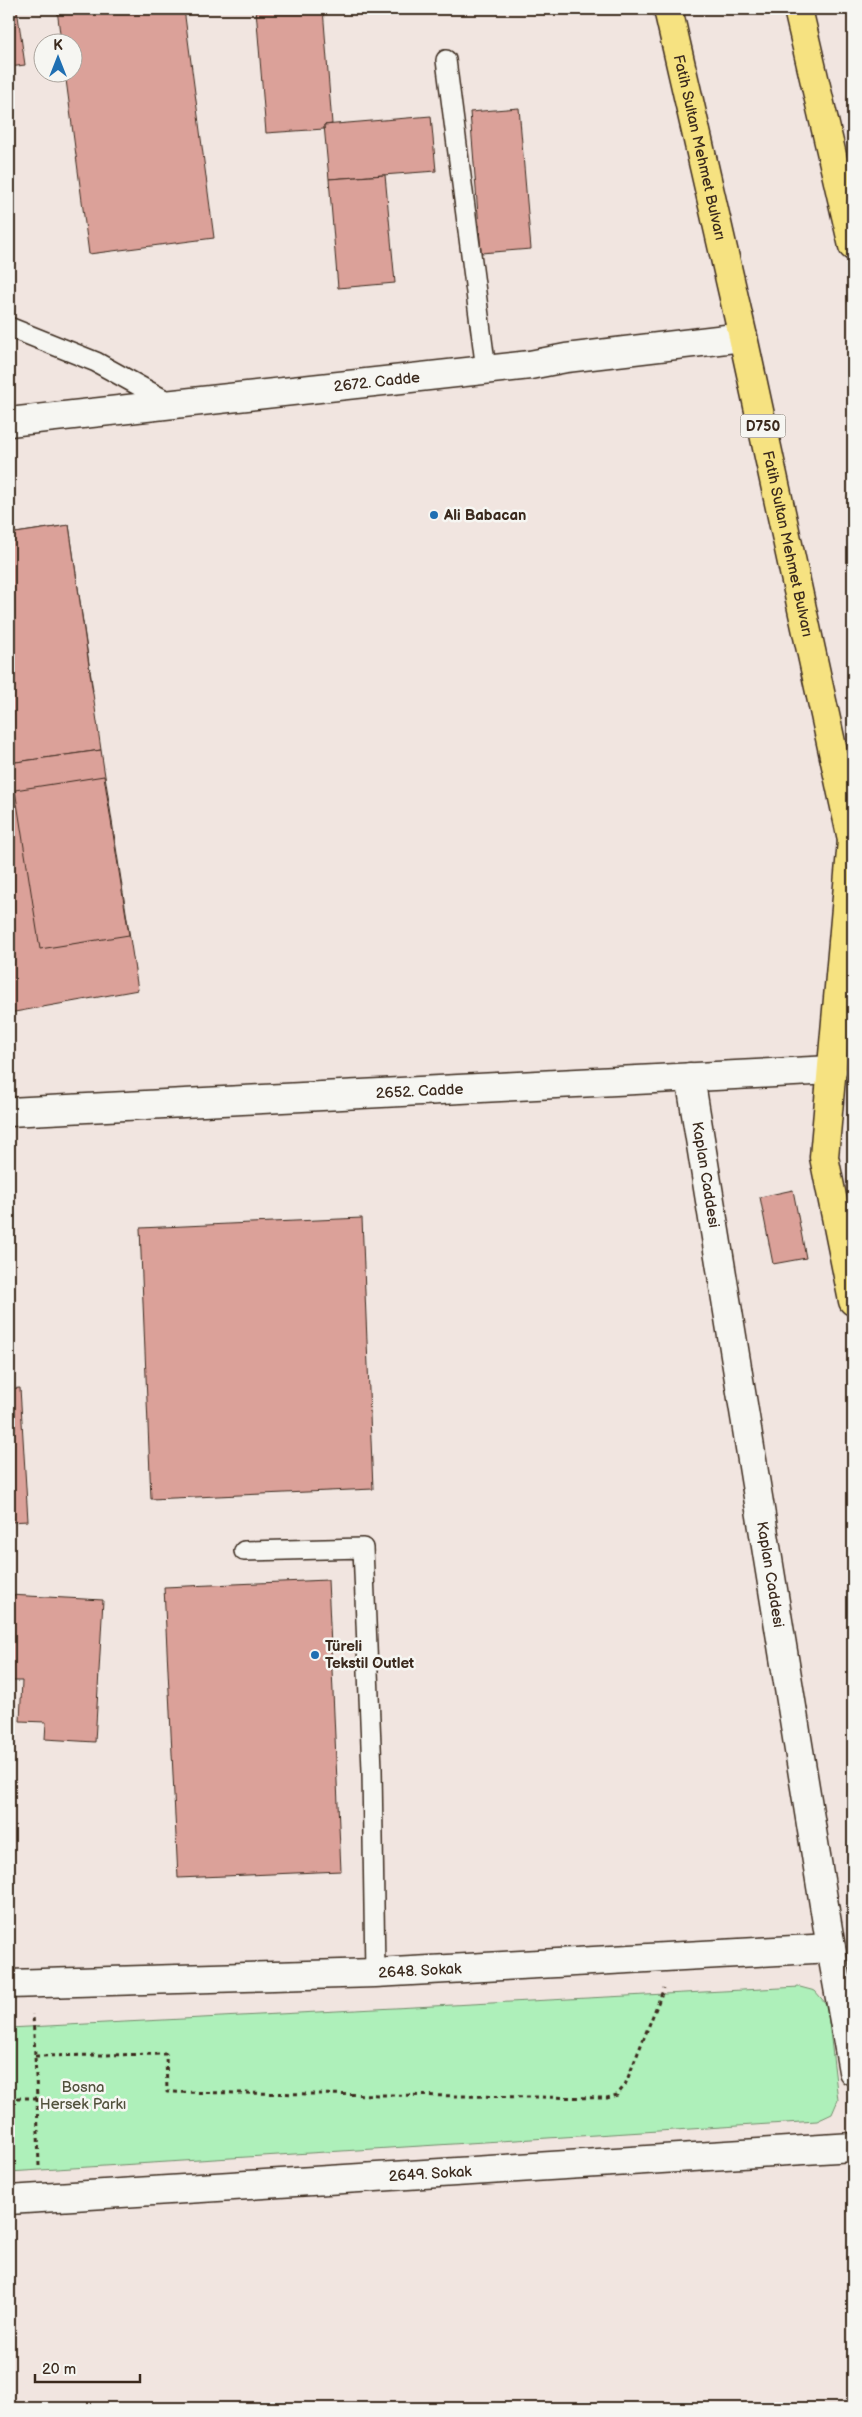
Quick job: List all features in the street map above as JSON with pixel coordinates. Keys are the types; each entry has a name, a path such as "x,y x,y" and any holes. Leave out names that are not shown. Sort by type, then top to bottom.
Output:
{"highway":[{"name":"Fatih Sultan Mehmet Bulvarı","path":"668,9 743,337 853,842 824,1157 853,1301"},
{"path":"798,9 853,246"}],"street":[{"name":"2672. Cadde","path":"9,422 486,370 743,337"},
{"name":"2652. Cadde","path":"9,1112 832,1070"},
{"name":"Kaplan Caddesi","path":"690,1077 831,1948 853,2071"},
{"name":"2648. Sokak","path":"20,1984 374,1973 831,1948"},
{"name":"2649. Sokak","path":"9,2200 853,2147"}],"lane":[{"path":"446,60 486,370"},
{"path":"9,327 96,362 172,404"},
{"path":"244,1551 363,1548 372,1770 374,1973"}],"path":[{"path":"35,2056 166,2054 167,2092 607,2098 617,2095 626,2085 676,1956"},
{"path":"20,1984 35,2056 40,2198"},
{"path":"9,2098 37,2098"}],"green space":[{"name":"Bosna Hersek Parkı","path":"800,1987 815,1991 827,2005 838,2100 832,2114 817,2121 9,2172 9,2028"}],"building":[{"path":"9,9 17,9 25,65 9,67"},
{"path":"57,9 184,9 214,238 89,254 66,82 82,82 82,32 60,32"},
{"path":"323,9 332,124 324,125 324,129 266,133 256,10"},
{"path":"519,108 531,249 481,253 470,112"},
{"path":"431,116 436,171 329,179 324,125"},
{"path":"385,175 395,283 338,288 329,179"},
{"path":"69,525 93,691 17,702 9,642 9,534"},
{"path":"69,525 101,750 9,763 9,534"},
{"path":"101,750 138,990 9,1013 9,763"},
{"path":"104,776 129,935 40,949 15,790"},
{"path":"793,1190 806,1258 773,1264 760,1197"},
{"path":"362,1218 373,1489 151,1499 140,1228"},
{"path":"20,1388 28,1521 9,1522 9,1389"},
{"path":"328,1580 341,1871 178,1878 164,1587"},
{"path":"9,1595 103,1600 95,1742 45,1739 46,1722 20,1721 22,1681 9,1681"}],"place":[{"name":"Ali Babacan","path":"434,515"},
{"name":"Türeli Tekstil Outlet","path":"315,1655"}]}
